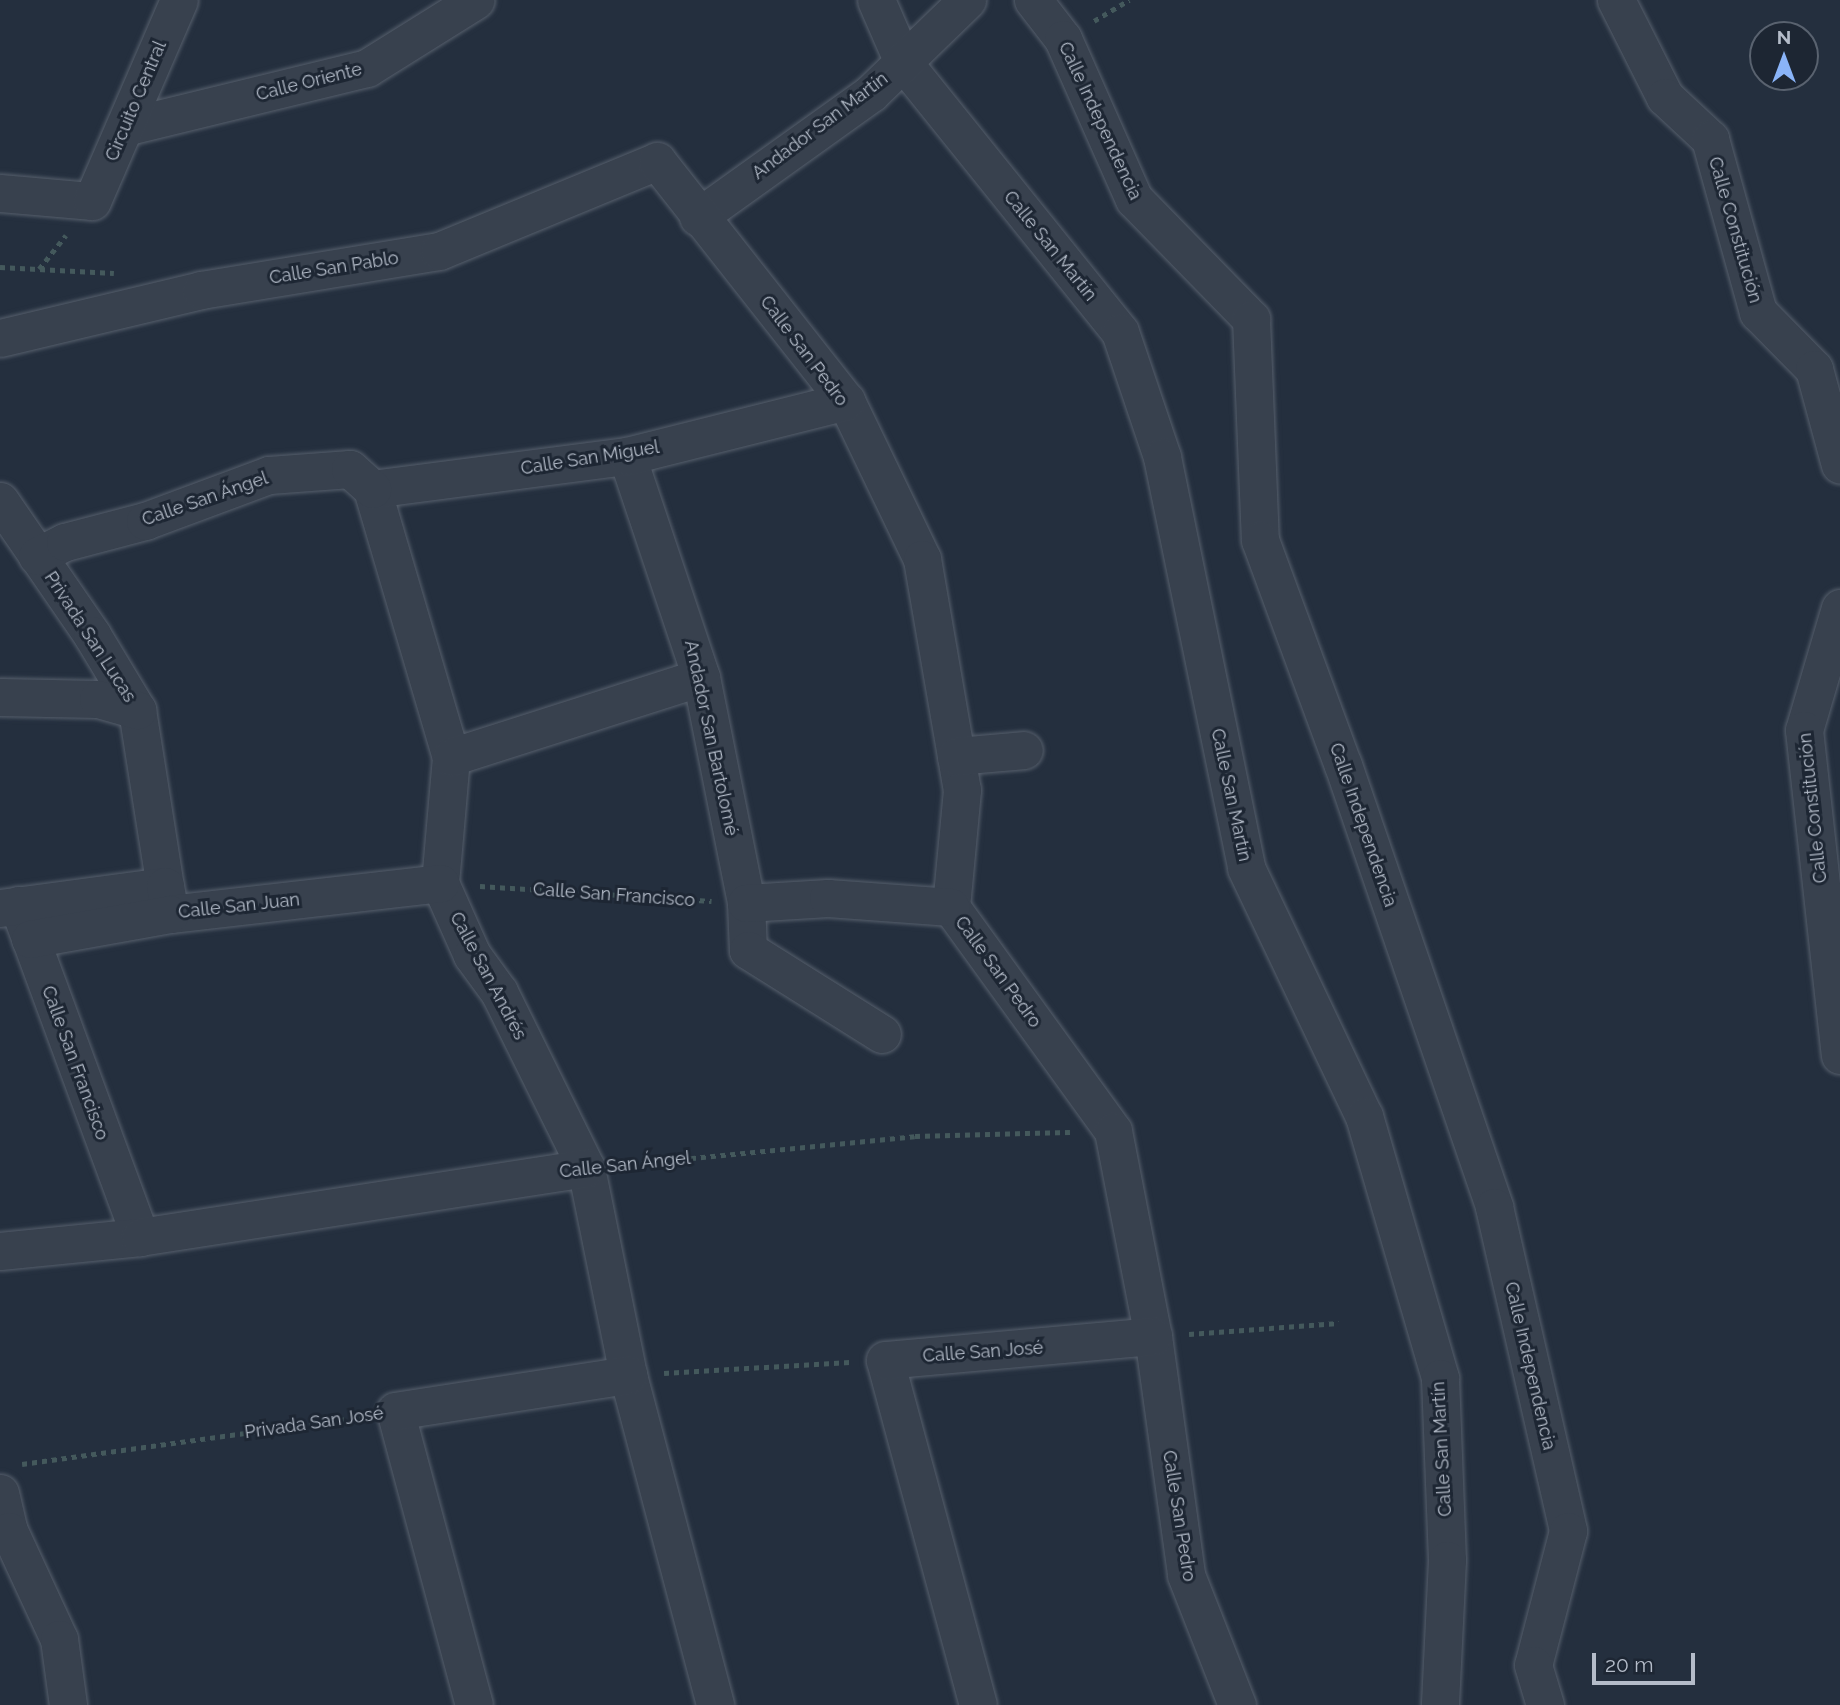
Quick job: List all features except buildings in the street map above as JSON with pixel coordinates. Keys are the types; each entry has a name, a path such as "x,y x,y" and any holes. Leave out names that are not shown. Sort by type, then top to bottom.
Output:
{"street":[{"name":"Circuito Central","path":"0,192 92,201 179,0"},
{"name":"Calle Oriente","path":"125,127 367,68 476,0"},
{"name":"Calle San Martín","path":"876,0 903,62 1120,332 1162,457 1246,868 1364,1116 1440,1378 1447,1559 1440,1705"},
{"name":"Andador San Martín","path":"698,217 871,93 967,0"},
{"name":"Calle Independencia","path":"1033,0 1063,39 1134,199 1251,319 1260,540 1343,765 1493,1206 1568,1531 1533,1665 1545,1705"},
{"name":"Calle Constitución","path":"1616,0 1665,97 1710,139 1758,312 1814,369 1840,465"},
{"name":"Calle San Pedro","path":"657,161 698,217 846,401 922,559 962,790 951,907 1113,1131 1153,1336 1186,1575 1237,1705"},
{"name":"Calle San Pablo","path":"0,338 201,290 439,251 657,161"},
{"name":"Calle San Miguel","path":"372,489 627,456 846,401"},
{"name":"Andador San Bartolomé","path":"627,456 701,677 746,903 748,950 882,1034"},
{"name":"Calle San Ángel","path":"37,556 65,542 145,521 269,475 350,469 372,489"},
{"name":"Calle San Andrés","path":"372,489 451,757 440,883 472,955 499,992 586,1168 628,1375 715,1705"},
{"name":"Privada San Lucas","path":"0,501 92,635 137,710 167,900"},
{"name":"Calle Constitución","path":"1840,608 1804,730 1840,1055"},
{"path":"451,757 701,677"},
{"path":"0,697 98,699 137,710"},
{"path":"956,756 1024,750"},
{"name":"Calle San Juan","path":"16,917 167,900 440,883"},
{"path":"746,903 828,898 951,907"},
{"name":"Calle San Francisco","path":"16,917 140,1237"},
{"name":"Calle San Ángel","path":"0,1251 140,1237 586,1168"},
{"name":"Calle San José","path":"885,1360 1153,1336"},
{"path":"885,1360 978,1705"},
{"name":"Privada San José","path":"395,1411 628,1375"},
{"path":"395,1411 474,1705"},
{"path":"7,1479 9,1531 59,1639 68,1705"}],"path":[{"name":"Calle San Francisco","path":"440,883 746,903"},
{"name":"Calle San Ángel","path":"586,1168 915,1136 1113,1131"},
{"path":"1153,1336 1339,1323"},
{"path":"628,1375 885,1360"},
{"name":"Privada San José","path":"7,1479 395,1411"}]}
